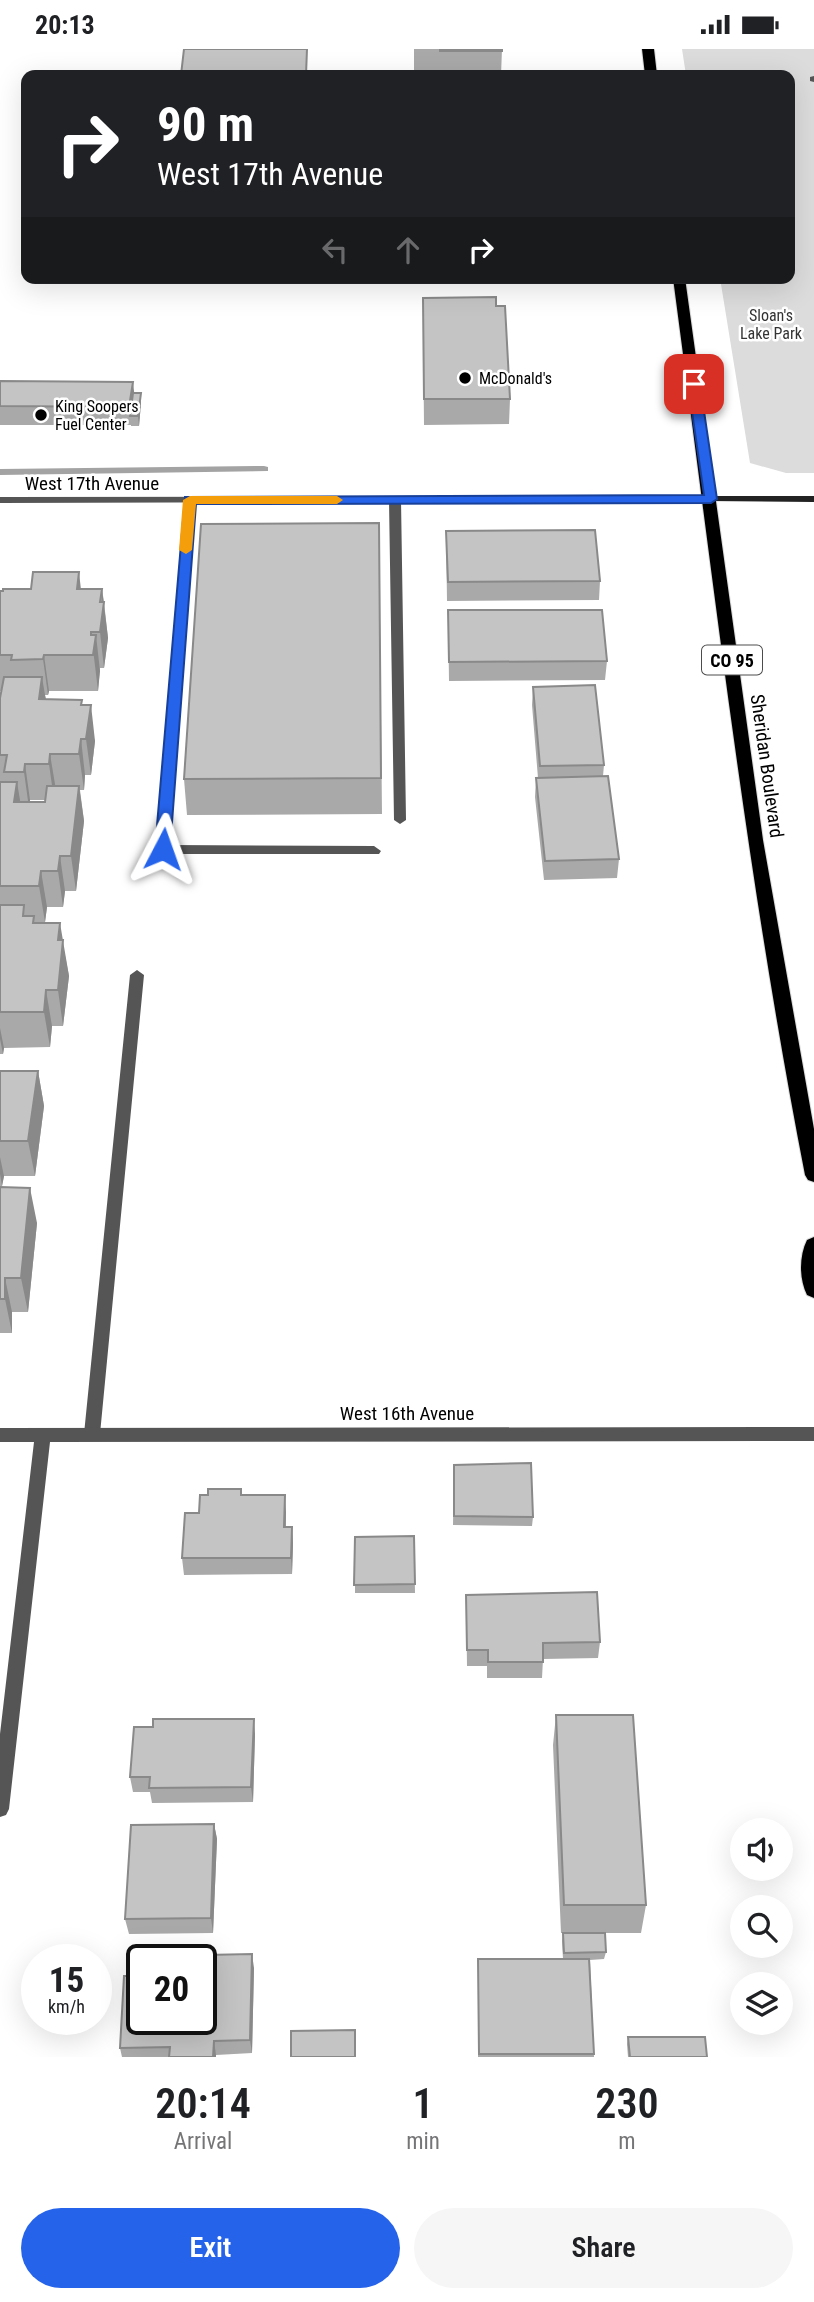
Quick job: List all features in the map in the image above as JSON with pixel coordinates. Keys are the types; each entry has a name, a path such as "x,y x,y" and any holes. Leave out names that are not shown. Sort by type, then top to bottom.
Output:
{"main road":[{"path":"648,49 650,70"},
{"name":"Sheridan Boulevard","path":"680,284 761,879 807,1105 814,1175"},
{"path":"814,1245 810,1256 814,1290"}],"street":[{"name":"West 17th Avenue","path":"0,500 814,499"},
{"path":"190,500 163,849 374,851"},
{"path":"395,500 400,821"},
{"path":"92,1434 137,975"},
{"name":"West 16th Avenue","path":"0,1434 814,1434"},
{"path":"0,1809 43,1435"}],"green space":[{"name":"Sloan's Lake Park","path":"682,49 814,49 814,473 786,473 750,463 721,284 795,284 795,70 685,70"}],"building":[{"path":"184,49 307,49 306,70 182,70"},
{"path":"502,49 502,51 440,51"},
{"name":"McDonald's","path":"496,297 496,306 505,306 510,399 424,399 423,298"},
{"path":"0,381 133,382 129,407 0,406"},
{"path":"133,393 141,393 138,416 130,416"},
{"path":"379,523 381,778 184,779 201,524"},
{"path":"595,530 600,581 448,582 446,531"},
{"path":"33,572 79,572 77,589 102,589 100,602 104,602 100,632 91,632 91,635 96,635 93,655 44,655 43,659 11,660 12,655 0,655 0,591 31,589"},
{"path":"448,610 602,610 607,661 449,662"},
{"path":"4,677 42,677 39,699 82,700 81,705 91,705 86,739 81,739 79,754 50,754 49,764 25,764 24,772 4,772 7,755 0,755 0,698"},
{"path":"595,685 604,765 540,766 533,687"},
{"path":"608,776 619,859 545,861 536,778"},
{"path":"0,782 17,782 14,802 45,802 47,786 79,786 71,856 60,856 58,871 41,871 39,886 0,886"},
{"path":"0,905 24,905 23,916 34,916 33,923 60,923 58,940 63,940 58,990 46,990 44,1012 0,1012"},
{"path":"0,1071 38,1071 28,1141 0,1141"},
{"path":"0,1187 30,1188 21,1278 5,1278 5,1299 0,1299"},
{"path":"531,1463 533,1517 454,1516 454,1465"},
{"path":"208,1489 241,1489 241,1495 285,1495 284,1527 292,1527 291,1558 182,1558 185,1513 199,1513 200,1495 208,1495"},
{"path":"414,1536 415,1584 354,1585 355,1537"},
{"path":"597,1592 600,1642 543,1643 543,1662 488,1662 488,1650 467,1650 466,1595"},
{"path":"556,1715 633,1715 646,1905 564,1905"},
{"path":"153,1719 254,1719 251,1787 149,1788 150,1777 130,1777 134,1727 153,1727"},
{"path":"214,1824 211,1918 125,1919 131,1825"},
{"path":"563,1933 605,1933 606,1952 564,1953"},
{"path":"252,1954 250,2040 214,2041 213,2057 169,2057 170,2047 120,2048 124,1976 126,2035 217,2035 217,1955"},
{"path":"478,1959 589,1959 594,2054 479,2054"},
{"path":"355,2030 355,2057 291,2057 291,2031"},
{"path":"628,2037 705,2037 707,2057 630,2057"}],"waterway":[{"path":"0,472 264,469"}],"slow traffic":[{"path":"186,550 190,500 337,500"}],"place":[{"name":"McDonald's","path":"465,378"},
{"name":"King Soopers Fuel Center","path":"41,415"}],"route":[{"path":"163,849 190,500 711,499 694,384"}]}
